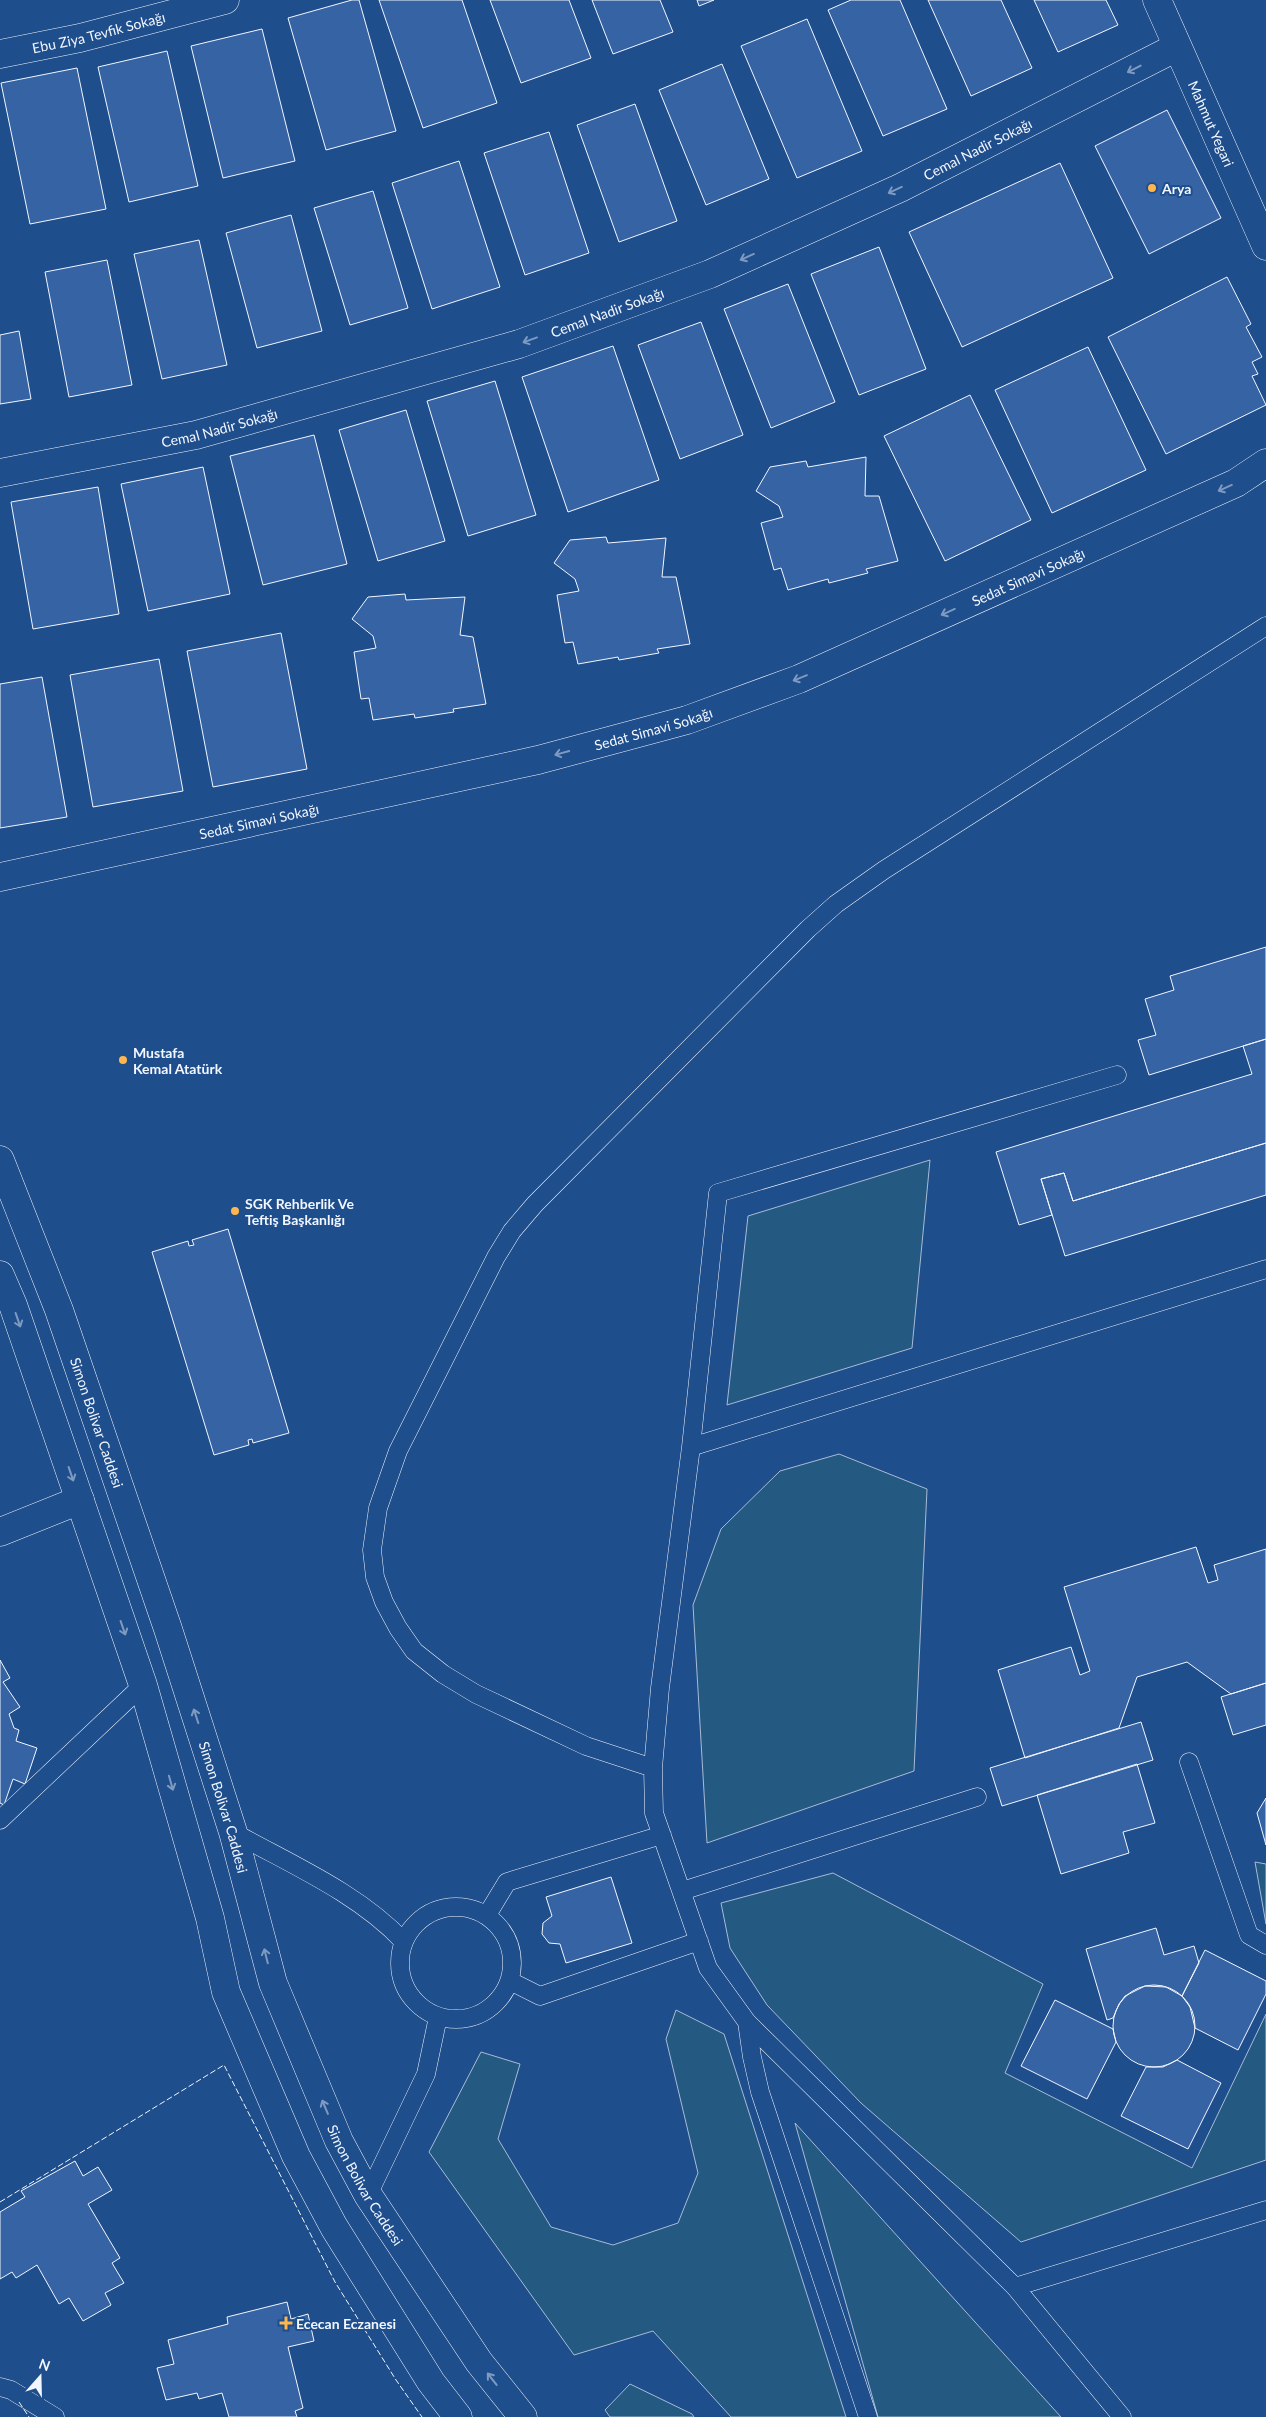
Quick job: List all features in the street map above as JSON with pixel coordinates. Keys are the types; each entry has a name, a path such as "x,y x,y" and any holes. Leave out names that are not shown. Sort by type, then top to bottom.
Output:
{"street":[{"name":"Ebu Ziya Tevfik Sokağı","path":"0,54 80,38 225,0"},
{"name":"Mahmut Yegari","path":"1157,0 1266,246"},
{"name":"Cemal Nadir Sokağı","path":"0,473 196,435 519,344 728,265 900,188 1178,46"},
{"name":"Sedat Simavi Sokağı","path":"0,877 538,760 686,720 799,679 1236,483 1266,463"},
{"name":"Simon Bolivar Caddesi","path":"0,1160 59,1310 168,1629 233,1832 273,1983 339,2141 368,2194 479,2362 522,2417"},
{"path":"0,1275 13,1305 143,1685 210,1918 226,1992 292,2147 334,2227 431,2382 458,2417"},
{"path":"0,1532 80,1500"}],"lane":[{"path":"653,1768 586,1746 476,1694 443,1674 414,1651 391,1615 375,1577 372,1550 378,1508 398,1452 496,1257 512,1231 535,1204 808,929 836,904 884,870 1266,626"},
{"path":"1117,1074 718,1193 691,1447 660,1688 653,1768 654,1813 708,1968 747,2022 1016,2288 1122,2417"},
{"path":"691,1447 1266,1269"},
{"path":"0,1820 143,1685"},
{"path":"1190,1762 1249,1935 1266,1945"},
{"path":"682,1891 976,1797"},
{"path":"233,1832 360,1904 384,1921 403,1941"},
{"path":"487,1915 506,1882 662,1835"},
{"path":"448,1906 468,1907 487,1915 501,1928 510,1946 513,1963 510,1981 502,1997 489,2009 473,2017 456,2020 438,2017 422,2009 410,1996 402,1980 399,1960 403,1941 414,1925 430,1912 448,1906"},
{"path":"510,1981 540,1996 699,1941"},
{"path":"368,2194 426,2074 438,2017"},
{"path":"747,2022 760,2092 868,2417"},
{"path":"1016,2288 1266,2210"},
{"path":"0,2387 11,2390 54,2417"}],"shaded area":[{"path":"930,1160 912,1348 727,1405 748,1216"},
{"path":"839,1454 927,1489 914,1771 707,1843 693,1605 721,1529 780,1471"},
{"path":"1255,1862 1266,1864 1266,1924"},
{"path":"833,1873 1043,1984 1005,2073 1192,2168 1266,2014 1266,2160 1021,2242 861,2103 767,2005 730,1948 721,1903"},
{"path":"676,2010 724,2034 846,2417 731,2417 653,2331 574,2355 429,2152 481,2052 520,2064 498,2139 551,2227 613,2245 678,2223 698,2173 666,2039"},
{"path":"795,2123 1061,2417 878,2417"},
{"path":"630,2384 692,2414 694,2417 610,2417 605,2410"}],"building":[{"path":"352,0 359,0 396,131 326,150 288,18"},
{"path":"379,0 462,0 497,103 423,128"},
{"path":"490,0 569,0 591,58 521,83"},
{"path":"592,0 660,0 673,32 613,54"},
{"path":"697,0 714,0 699,6"},
{"path":"851,0 900,0 947,109 883,136 828,10"},
{"path":"928,0 1001,0 1032,68 971,96"},
{"path":"1034,0 1106,0 1118,25 1058,52"},
{"path":"807,19 862,151 797,178 741,46"},
{"path":"262,29 295,161 223,178 191,46"},
{"path":"167,51 198,186 129,202 98,67"},
{"path":"722,64 769,179 706,205 659,90"},
{"path":"77,68 106,209 30,224 1,83"},
{"path":"635,104 677,221 619,242 577,125"},
{"path":"1167,110 1221,218 1149,254 1095,146"},
{"path":"549,132 589,253 525,275 484,153"},
{"path":"459,161 500,287 432,309 392,183"},
{"path":"1060,163 1113,278 962,347 909,232"},
{"path":"373,191 408,308 350,325 314,208"},
{"path":"291,215 322,331 257,348 226,233"},
{"path":"199,240 227,365 162,379 134,254"},
{"path":"879,247 926,369 859,395 811,274"},
{"path":"107,260 132,385 69,397 45,272"},
{"path":"1227,277 1251,324 1246,327 1262,357 1252,362 1258,374 1252,376 1266,405 1166,454 1108,337"},
{"path":"788,284 835,402 771,428 724,309"},
{"path":"701,322 743,435 680,459 638,345"},
{"path":"19,331 31,399 0,404 0,335"},
{"path":"613,346 659,480 568,512 522,377"},
{"path":"1088,347 1146,470 1052,513 995,390"},
{"path":"495,381 536,515 468,536 427,401"},
{"path":"970,395 1031,520 945,561 884,436"},
{"path":"406,410 445,541 378,561 339,430"},
{"path":"314,435 347,564 263,585 230,456"},
{"path":"866,457 865,496 879,496 898,561 866,569 868,573 829,583 828,579 788,590 781,568 774,570 761,523 783,517 779,506 756,491 770,467 806,461 808,467"},
{"path":"203,467 230,594 148,611 121,484"},
{"path":"98,487 119,614 33,629 11,502"},
{"path":"606,537 608,543 666,538 662,577 676,577 690,644 657,649 659,653 619,660 618,657 578,664 573,642 565,643 557,595 579,591 575,579 554,563 570,540"},
{"path":"405,594 406,600 465,597 460,635 473,637 486,704 453,709 454,712 415,718 414,714 373,720 369,698 361,699 354,652 376,648 373,636 352,619 368,597"},
{"path":"281,633 307,769 213,787 187,651"},
{"path":"159,659 183,791 93,807 70,675"},
{"path":"42,677 67,817 0,828 0,684"},
{"path":"1266,947 1266,1039 1149,1075 1138,1040 1156,1035 1145,999 1174,990 1170,976"},
{"path":"1266,1039 1266,1143 1073,1201 1064,1173 1041,1179 1052,1215 1019,1225 996,1152 1252,1074 1243,1046"},
{"path":"1266,1143 1266,1195 1065,1256 1041,1179 1064,1173 1073,1201"},
{"path":"228,1229 289,1433 253,1443 252,1439 248,1440 249,1445 214,1455 152,1252 188,1241 189,1246 194,1245 192,1240"},
{"path":"1196,1547 1208,1583 1218,1580 1214,1565 1266,1549 1266,1683 1231,1694 1187,1662 1137,1677 1119,1728 1025,1758 998,1670 1071,1647 1080,1675 1090,1671 1064,1587"},
{"path":"0,1660 10,1678 3,1682 20,1707 9,1714 14,1728 19,1730 16,1741 37,1748 25,1784 13,1779 4,1805 0,1803"},
{"path":"1266,1683 1266,1725 1233,1735 1221,1697"},
{"path":"1141,1722 1153,1760 1002,1806 990,1768"},
{"path":"1137,1764 1155,1823 1123,1832 1129,1853 1061,1874 1037,1795"},
{"path":"1266,1798 1266,1845 1257,1813"},
{"path":"611,1877 632,1943 566,1963 560,1944 549,1943 542,1934 543,1923 552,1916 546,1897"},
{"path":"1156,1928 1164,1955 1194,1946 1199,1963 1182,1996 1166,1987 1145,1986 1125,1996 1113,2018 1107,2020 1086,1949"},
{"path":"1205,1950 1266,1981 1266,1994 1238,2050 1195,2028 1190,2007 1182,1996"},
{"path":"1154,1985 1170,1988 1183,1997 1192,2010 1195,2026 1192,2042 1183,2055 1170,2064 1154,2067 1138,2064 1125,2055 1116,2042 1113,2026 1116,2010 1125,1997 1138,1988"},
{"path":"1055,2000 1113,2029 1116,2042 1087,2099 1021,2066"},
{"path":"1177,2060 1221,2083 1188,2149 1121,2116 1146,2067 1163,2067"},
{"path":"75,2161 83,2176 98,2167 112,2190 88,2204 120,2258 112,2263 124,2283 105,2293 111,2305 83,2321 69,2298 59,2304 37,2265 16,2278 12,2272 0,2279 0,2212 25,2197 21,2191"},
{"path":"287,2302 291,2319 308,2314 314,2341 288,2347 303,2408 295,2411 297,2417 229,2417 222,2393 199,2399 197,2393 166,2400 157,2368 174,2364 168,2340 228,2324 227,2317"}],"fence":[{"path":"0,2202 224,2065 335,2282 396,2380 422,2417"},
{"path":"19,2402 29,2417"}],"place":[{"name":"Arya","path":"1152,188"},
{"name":"Mustafa Kemal Atatürk","path":"123,1060"},
{"name":"SGK Rehberlik Ve Teftiş Başkanlığı","path":"235,1211"},
{"name":"Ececan Eczanesi","path":"286,2323"}]}
